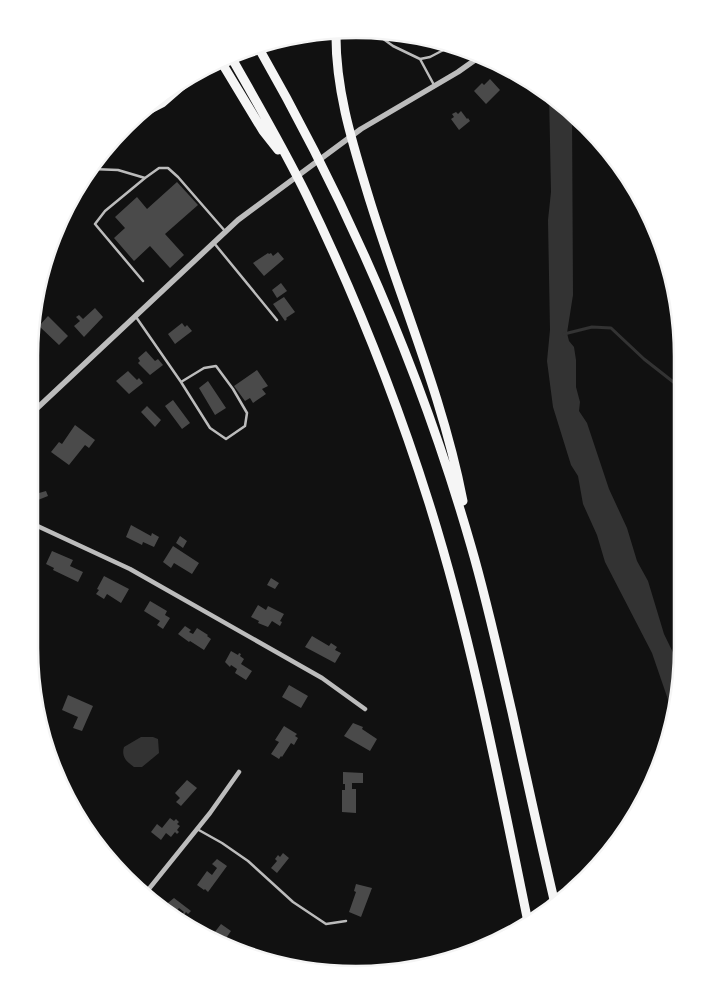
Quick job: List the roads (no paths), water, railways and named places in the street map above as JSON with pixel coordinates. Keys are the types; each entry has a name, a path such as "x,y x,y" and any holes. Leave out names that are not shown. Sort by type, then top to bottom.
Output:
{"highway":[{"path":"336,38 338,79 348,125 382,239 445,425 461,491 471,546"},
{"path":"260,52 305,133 383,298 430,418 471,546 498,653 553,897"},
{"path":"233,62 293,168 317,218 365,328 394,401 428,502 470,652 491,742 527,916"},
{"path":"224,66 263,131 293,168"}],"street":[{"path":"38,407 225,231 269,196 361,129 435,86 474,60"},
{"path":"38,526 130,569 322,678 365,709"},
{"path":"149,889 197,829 239,772"}],"lane":[{"path":"383,39 393,46 420,58 430,57 443,50"},
{"path":"420,58 435,86"},
{"path":"143,281 95,224 105,211 159,168 168,168 178,177 225,231"},
{"path":"98,169 118,170 145,178"},
{"path":"214,243 277,320"},
{"path":"136,317 210,428 226,439 246,426 247,413 216,366 204,368 181,382"},
{"path":"197,829 248,861 293,902 326,924 346,921"}],"waterway":[{"path":"564,334 592,327 611,328 644,359 674,383"}]}
